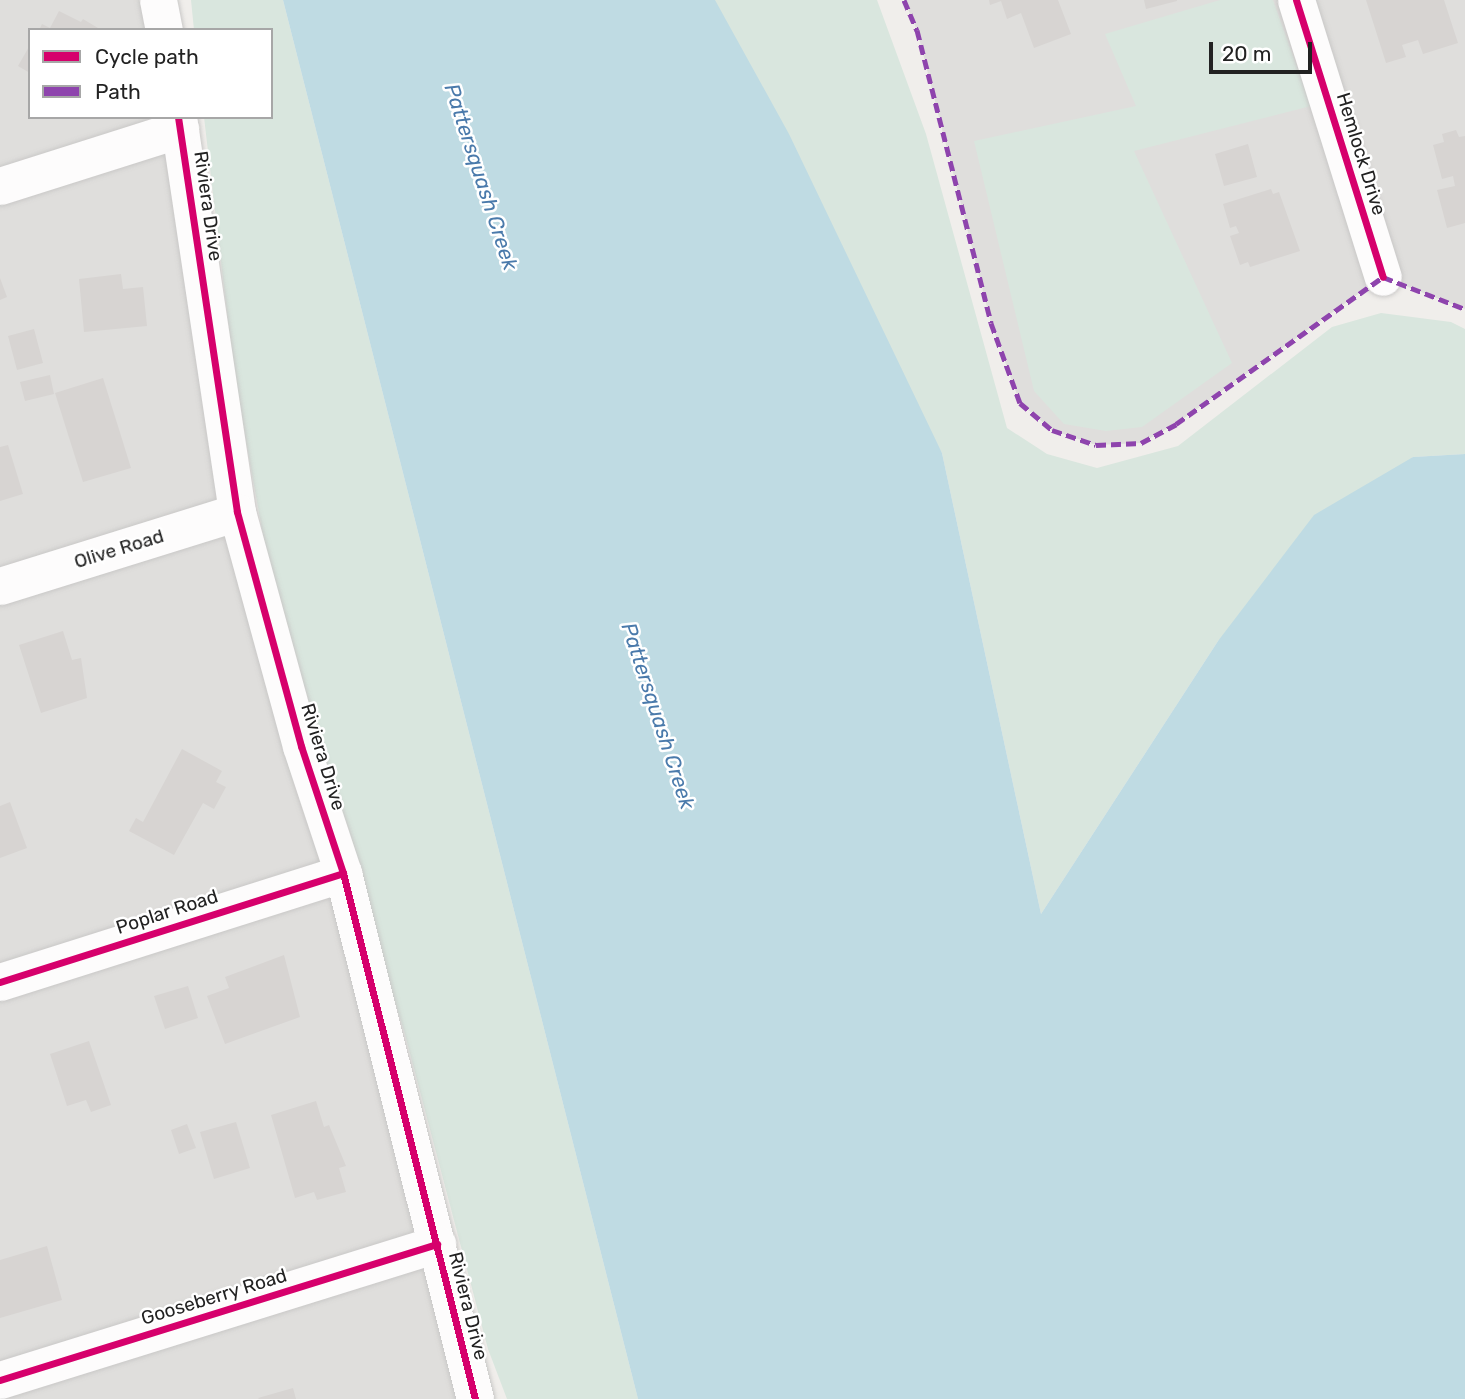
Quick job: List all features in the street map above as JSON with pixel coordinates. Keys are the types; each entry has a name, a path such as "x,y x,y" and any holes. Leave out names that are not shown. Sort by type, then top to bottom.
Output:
{"street":[{"path":"158,0 163,28"},
{"name":"Hemlock Drive","path":"1296,0 1382,277"},
{"path":"0,186 179,123"},
{"name":"Riviera Drive","path":"179,123 237,512 301,746 343,873 475,1399"},
{"name":"Olive Road","path":"0,586 237,512"},
{"name":"Poplar Road","path":"0,982 343,873"},
{"name":"Gooseberry Road","path":"0,1380 437,1244"}],"shaded area":[{"path":"0,0 158,0 164,28 28,28 28,119 178,119 237,512 475,1399 0,1399"},
{"path":"191,0 283,0 638,1399 507,1399 488,1349 404,1031 283,645 235,381 204,119 273,119 273,28 194,28"},
{"path":"700,0 877,0 926,134 1007,428 1047,454 1097,468 1178,446 1332,327 1381,313 1451,322 1465,329 1465,454 1413,457 1218,641 1041,914 942,453"},
{"path":"904,0 1465,0 1465,309 1382,277 1176,424 1141,443 1096,445 1052,430 1020,403 991,323 917,30"},
{"path":"1220,0 1273,0 1311,106 1134,151 1232,363 1142,427 1106,431 1064,424 1034,391 974,141 1136,106 1105,34"}],"water":[{"name":"Pattersquash Creek","path":"283,0 715,0 789,134 942,453 1041,914 1218,641 1314,515 1413,457 1465,454 1465,1399 638,1399"}],"building":[{"path":"989,0 1058,0 1071,34 1034,48 1021,13 1007,19 1001,1 990,5"},
{"path":"1144,0 1177,0 1177,1 1146,9"},
{"path":"1366,0 1444,0 1458,43 1423,54 1418,40 1402,45 1406,57 1386,63"},
{"path":"59,11 81,22 83,19 98,28 50,28"},
{"path":"28,48 28,72 18,66"},
{"path":"1456,130 1459,137 1465,136 1465,223 1447,228 1437,190 1455,186 1453,176 1442,179 1433,145 1444,142 1442,134"},
{"path":"1248,144 1257,177 1224,186 1215,154"},
{"path":"1271,189 1273,194 1279,192 1300,251 1250,267 1248,262 1240,265 1230,236 1239,233 1236,226 1230,228 1223,204"},
{"path":"121,274 123,289 143,287 147,326 84,332 79,279"},
{"path":"0,278 7,297 0,300"},
{"path":"34,329 43,363 17,370 8,336"},
{"path":"50,375 54,394 25,401 20,382"},
{"path":"103,378 131,468 83,482 55,393"},
{"path":"8,445 23,494 0,501 0,447"},
{"path":"63,631 72,660 81,658 87,698 41,713 19,645"},
{"path":"182,749 222,771 216,782 226,787 214,809 203,803 174,855 129,831 136,818 143,822"},
{"path":"10,802 27,848 0,858 0,806"},
{"path":"284,955 300,1017 225,1044 207,996 229,988 225,977"},
{"path":"188,986 198,1018 165,1029 154,996"},
{"path":"89,1041 111,1105 91,1112 86,1100 67,1106 50,1054"},
{"path":"316,1101 324,1127 329,1125 346,1166 339,1168 346,1192 317,1200 314,1192 295,1198 271,1115"},
{"path":"236,1122 250,1168 214,1179 200,1132"},
{"path":"187,1124 196,1148 179,1154 171,1130"},
{"path":"47,1246 62,1300 0,1318 0,1260"},
{"path":"293,1388 296,1399 258,1398"}],"marked path":[{"path":"904,0 917,30 991,323 1020,403 1052,430 1096,445 1141,443 1176,424 1383,277 1465,309"}],"cycle path":[{"path":"1296,0 1383,277"},
{"path":"178,119 237,512 301,746 343,873 475,1399"},
{"path":"0,982 343,873"},
{"path":"0,1380 437,1244"}]}
